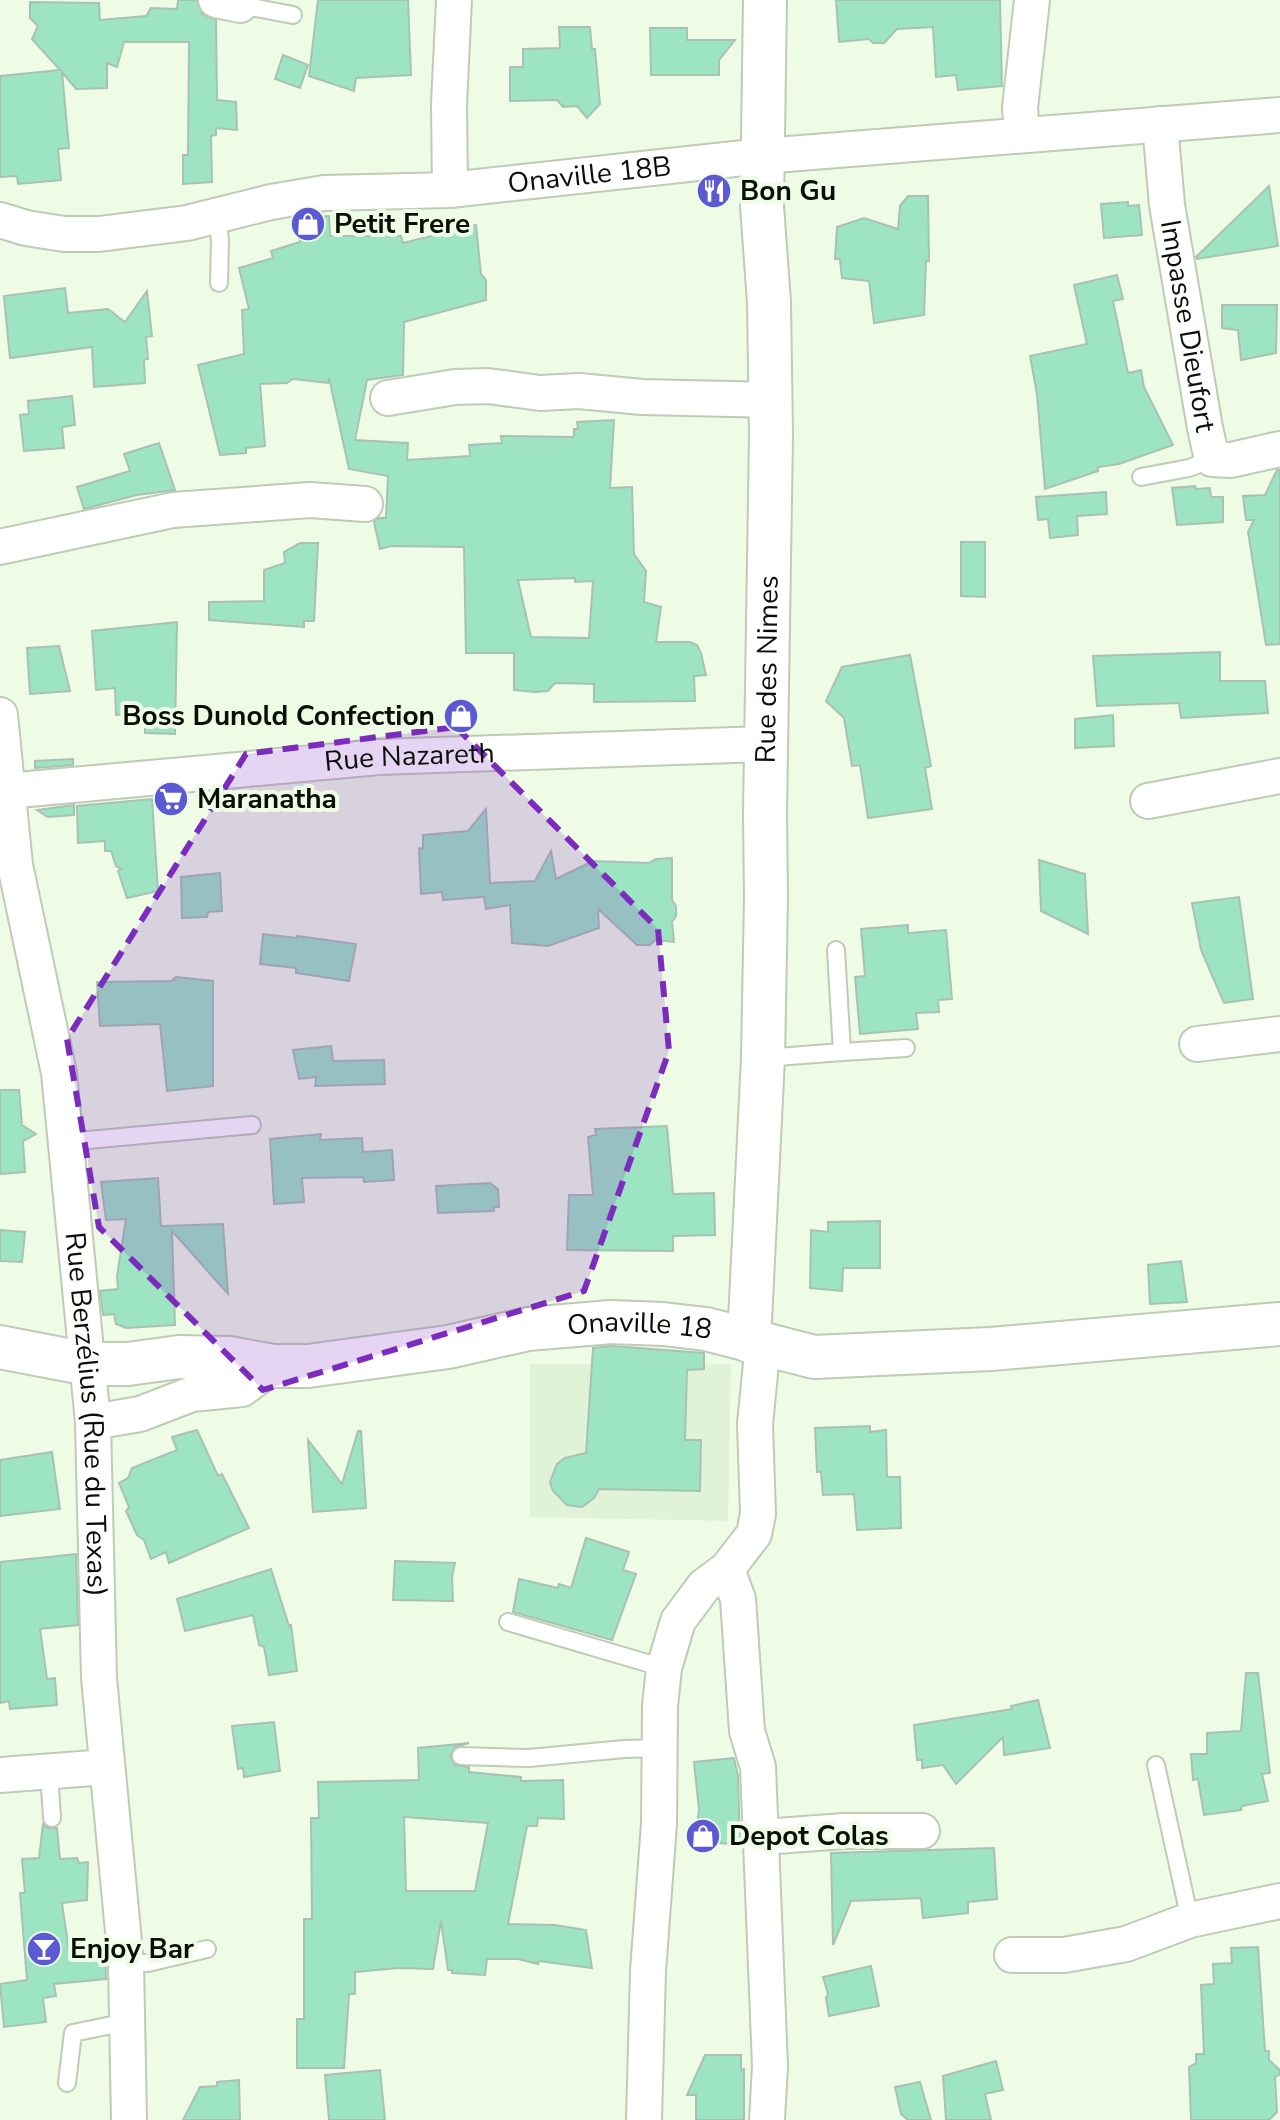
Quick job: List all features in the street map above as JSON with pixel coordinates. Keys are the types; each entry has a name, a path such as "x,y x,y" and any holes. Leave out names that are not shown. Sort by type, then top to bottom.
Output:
{"street":[{"path":"450,190 449,104 454,0"},
{"name":"Rue des Nimes","path":"756,1342 763,1058 770,400 769,302 762,206 765,0"},
{"path":"1022,135 1020,108 1032,0"},
{"name":"Onaville 18B","path":"0,220 64,234 99,234 217,217 271,202 324,193 450,190 762,156 1280,115"},
{"name":"Impasse Dieufort","path":"1160,124 1176,264 1212,459 1231,460 1280,449"},
{"path":"388,398 455,387 488,386 540,393 579,391 642,397 770,400"},
{"path":"0,547 173,510 310,500 365,504"},
{"name":"Rue Berzélius (Rue du Texas)","path":"0,715 15,865 59,1073 88,1364 93,1422 99,1678 126,1963 129,2120"},
{"name":"Rue Nazareth","path":"7,791 379,757 766,744"},
{"path":"1148,801 1280,776"},
{"path":"1197,1044 1280,1034"},
{"name":"Onaville 18","path":"0,1347 88,1364 128,1364 179,1357 229,1358 273,1366 308,1366 448,1347 528,1329 611,1322 706,1329 814,1357 875,1356 1280,1324"},
{"path":"644,2120 648,1971 659,1824 659,1748 664,1668 678,1621 704,1586 727,1569 754,1534 758,1514 756,1342"},
{"path":"93,1422 140,1414 192,1394 242,1389 273,1366"},
{"path":"727,1569 738,1599 747,1731 758,1767 770,2066 767,2120"},
{"path":"0,1775 107,1767"},
{"path":"763,1837 844,1831 922,1831"},
{"path":"1012,1955 1064,1955 1126,1944 1190,1920 1280,1901"}],"lane":[{"path":"228,2 293,15"},
{"path":"217,217 219,283"},
{"path":"1141,477 1189,468 1212,459"},
{"path":"836,950 842,1052"},
{"path":"763,1058 906,1048"},
{"path":"66,1142 252,1125"},
{"path":"508,1622 664,1668"},
{"path":"461,1756 529,1758 659,1748"},
{"path":"1156,1765 1190,1920"},
{"path":"49,1771 52,1818"},
{"path":"126,1963 148,1963 207,1949"},
{"path":"67,2083 73,2033 126,2022"}],"highlighted area":[{"path":"456,727 658,929 669,1051 584,1291 263,1390 99,1227 67,1039 246,754"}],"shaded area":[{"path":"530,1364 731,1364 728,1521 530,1517"}],"building":[{"path":"178,0 197,0 202,14 216,20 217,100 236,102 237,130 216,128 216,135 211,136 212,182 183,184 183,155 188,155 189,42 124,42 117,67 107,63 107,88 76,89 62,72 69,148 58,149 61,180 18,184 17,176 0,177 0,76 60,70 32,39 38,26 30,18 30,2 99,3 100,20 146,16 151,8 177,9"},
{"path":"318,0 408,0 411,75 356,78 354,91 309,76"},
{"path":"836,0 1000,0 1002,86 958,90 956,75 936,77 933,27 897,29 884,43 873,43 869,39 839,42"},
{"path":"559,27 590,27 600,104 587,118 577,106 563,107 557,100 510,101 510,67 523,67 523,49 560,48"},
{"path":"650,28 687,28 687,40 735,40 719,60 719,75 651,75"},
{"path":"283,55 308,65 300,88 275,79"},
{"path":"1269,186 1278,246 1197,259 1196,257"},
{"path":"908,196 928,196 929,261 926,261 924,315 874,323 869,281 842,278 840,259 835,259 837,227 864,218 898,229 900,206"},
{"path":"1128,202 1128,206 1139,205 1142,235 1104,238 1101,204"},
{"path":"329,216 330,236 401,236 403,243 476,225 481,274 486,280 486,300 404,322 403,375 367,380 355,440 408,443 407,460 470,456 469,445 502,443 501,436 574,437 577,422 614,420 610,488 632,487 634,554 646,571 644,602 661,607 656,642 690,642 697,645 701,653 706,675 694,676 695,701 594,702 594,684 555,683 548,691 514,690 514,653 466,653 464,547 391,546 380,549 374,522 378,518 386,518 388,476 349,469 329,378 328,383 293,379 287,383 260,384 265,446 246,448 246,453 220,455 198,365 244,354 242,310 249,309 239,268 273,258 271,251 300,242 296,218","holes":["575,578 575,582 593,581 589,638 531,637 518,580"]},
{"path":"1117,275 1123,299 1113,301 1128,373 1141,370 1144,387 1173,445 1119,464 1098,467 1098,471 1045,489 1037,394 1030,356 1087,344 1074,285"},
{"path":"65,288 68,313 108,309 125,322 147,291 152,336 146,337 148,359 144,360 145,383 94,387 92,347 10,358 4,296"},
{"path":"1222,305 1277,305 1276,353 1241,360 1238,330 1222,328"},
{"path":"72,396 75,425 62,427 64,448 24,451 20,415 29,414 28,401"},
{"path":"159,443 175,490 137,495 84,509 77,487 130,471 124,454"},
{"path":"1277,470 1280,470 1280,644 1266,645 1248,532 1254,520 1246,520 1243,496 1265,495"},
{"path":"1195,486 1196,489 1210,488 1211,497 1223,497 1223,522 1177,525 1172,488"},
{"path":"1106,492 1107,514 1077,516 1078,535 1050,538 1048,519 1038,520 1036,497"},
{"path":"961,542 985,542 985,597 961,596"},
{"path":"300,543 318,543 314,621 304,621 304,627 209,620 209,602 264,601 264,570 285,563 284,552"},
{"path":"177,622 175,734 145,733 145,713 116,715 115,688 96,690 92,631"},
{"path":"59,646 70,691 30,694 27,648"},
{"path":"1220,652 1220,681 1265,681 1268,713 1181,718 1179,703 1097,706 1093,656"},
{"path":"910,655 931,766 925,768 932,809 868,818 860,765 852,766 844,718 826,701 842,667"},
{"path":"1113,715 1114,746 1075,748 1075,719"},
{"path":"73,759 73,765 35,768 35,761"},
{"path":"152,799 158,891 127,898 118,871 121,869 116,866 111,851 105,851 105,841 78,843 77,806"},
{"path":"74,805 74,815 48,817 37,810"},
{"path":"486,809 490,883 535,881 551,851 556,879 593,861 649,863 656,859 672,858 672,900 676,906 676,916 672,922 674,942 655,940 650,945 637,945 598,909 599,928 548,946 512,943 510,905 486,909 484,897 443,900 442,892 421,894 419,848 423,849 423,835 468,831"},
{"path":"1039,860 1085,874 1088,934 1041,911"},
{"path":"220,873 222,911 208,912 207,917 182,918 181,877"},
{"path":"1239,897 1253,999 1224,1003 1201,950 1192,903"},
{"path":"908,925 908,933 946,930 952,999 938,1000 939,1012 916,1013 918,1029 860,1034 855,977 865,976 861,929"},
{"path":"263,934 356,944 349,981 296,973 296,968 260,964"},
{"path":"176,977 213,981 213,1086 167,1091 160,1024 100,1026 97,982 171,981"},
{"path":"331,1046 333,1061 384,1060 385,1084 315,1086 316,1077 299,1079 293,1050"},
{"path":"0,1090 19,1090 22,1125 36,1134 23,1141 25,1172 0,1174"},
{"path":"667,1126 673,1194 714,1193 715,1235 673,1236 673,1251 567,1250 569,1195 593,1195 588,1137 596,1135 595,1129"},
{"path":"321,1134 320,1140 362,1138 363,1152 392,1150 394,1180 364,1182 363,1177 302,1178 304,1202 274,1204 270,1139"},
{"path":"158,1178 161,1226 223,1224 228,1294 172,1231 175,1325 126,1328 116,1324 114,1314 103,1315 100,1291 118,1289 117,1276 126,1219 106,1220 101,1182"},
{"path":"490,1183 498,1189 499,1207 494,1207 494,1211 438,1213 436,1186"},
{"path":"880,1221 880,1268 843,1268 842,1291 810,1288 811,1230 828,1232 828,1222"},
{"path":"0,1230 25,1232 22,1262 0,1261"},
{"path":"1181,1261 1187,1302 1150,1304 1148,1265"},
{"path":"612,1346 704,1353 704,1369 687,1370 685,1440 701,1440 700,1491 599,1489 594,1498 582,1507 567,1505 553,1491 550,1482 557,1464 565,1458 586,1453 593,1348"},
{"path":"870,1426 870,1432 886,1430 887,1477 900,1477 901,1528 857,1530 854,1494 823,1495 821,1472 817,1472 815,1428"},
{"path":"197,1430 218,1476 222,1474 249,1528 169,1563 166,1552 151,1559 144,1540 137,1535 126,1511 129,1507 119,1483 128,1478 132,1468 177,1450 172,1437"},
{"path":"358,1431 361,1431 366,1508 313,1512 308,1440 342,1484"},
{"path":"52,1452 60,1509 0,1516 0,1460"},
{"path":"586,1538 629,1552 623,1570 636,1574 612,1640 513,1612 519,1579 571,1588"},
{"path":"76,1554 78,1625 40,1629 47,1679 55,1678 57,1705 10,1709 9,1701 0,1703 0,1562"},
{"path":"395,1561 455,1563 453,1601 393,1600"},
{"path":"271,1569 291,1625 297,1671 269,1675 253,1615 185,1631 177,1599"},
{"path":"1246,1673 1258,1673 1270,1773 1262,1774 1268,1801 1242,1806 1241,1810 1204,1815 1198,1779 1193,1780 1191,1754 1207,1754 1207,1733 1241,1731"},
{"path":"1038,1700 1050,1748 1004,1755 1003,1737 956,1784 943,1765 922,1768 922,1760 917,1760 914,1725 1012,1709 1011,1706"},
{"path":"274,1722 280,1771 244,1777 243,1768 238,1769 232,1726"},
{"path":"469,1743 455,1747 450,1756 455,1765 469,1767 469,1772 521,1777 521,1781 563,1780 564,1819 538,1818 537,1826 527,1826 508,1924 555,1925 586,1930 592,1968 539,1961 538,1964 518,1959 487,1959 485,1975 452,1973 448,1970 441,1921 433,1969 355,1972 355,1994 349,1994 344,2068 297,2068 297,2019 304,2019 304,1919 312,1919 311,1818 319,1818 318,1782 419,1780 418,1748","holes":["404,1817 488,1823 475,1891 406,1891"]},
{"path":"734,1758 738,1776 740,1845 695,1841 699,1810 694,1762"},
{"path":"43,1824 48,1828 57,1828 60,1859 77,1858 79,1863 88,1862 87,1900 62,1903 70,1958 105,1954 106,1979 54,1984 56,1996 43,1998 46,2022 4,2027 0,1984 27,1980 20,1893 25,1893 22,1859 39,1858"},
{"path":"994,1848 997,1899 968,1902 968,1913 923,1918 921,1898 851,1901 833,1945 831,1853"},
{"path":"1258,1947 1265,2051 1269,2051 1269,2060 1280,2070 1275,2077 1277,2112 1269,2120 1191,2120 1189,2067 1196,2063 1196,2054 1204,2054 1201,1985 1214,1984 1213,1964 1232,1963 1231,1948"},
{"path":"871,1966 879,2006 829,2016 823,1977"},
{"path":"705,2055 741,2055 744,2120 696,2120 696,2095 687,2095"},
{"path":"996,2061 1003,2090 985,2094 991,2120 946,2120 943,2076"},
{"path":"380,2070 385,2120 329,2120 325,2075"},
{"path":"239,2080 240,2120 183,2120 200,2087"},
{"path":"920,2082 931,2120 908,2120 901,2114 895,2087"}],"place":[{"name":"Bon Gu","path":"714,191"},
{"name":"Petit Frere","path":"308,224"},
{"name":"Boss Dunold Confection","path":"461,716"},
{"name":"Maranatha","path":"171,799"},
{"name":"Depot Colas","path":"703,1836"},
{"name":"Enjoy Bar","path":"44,1949"}]}
